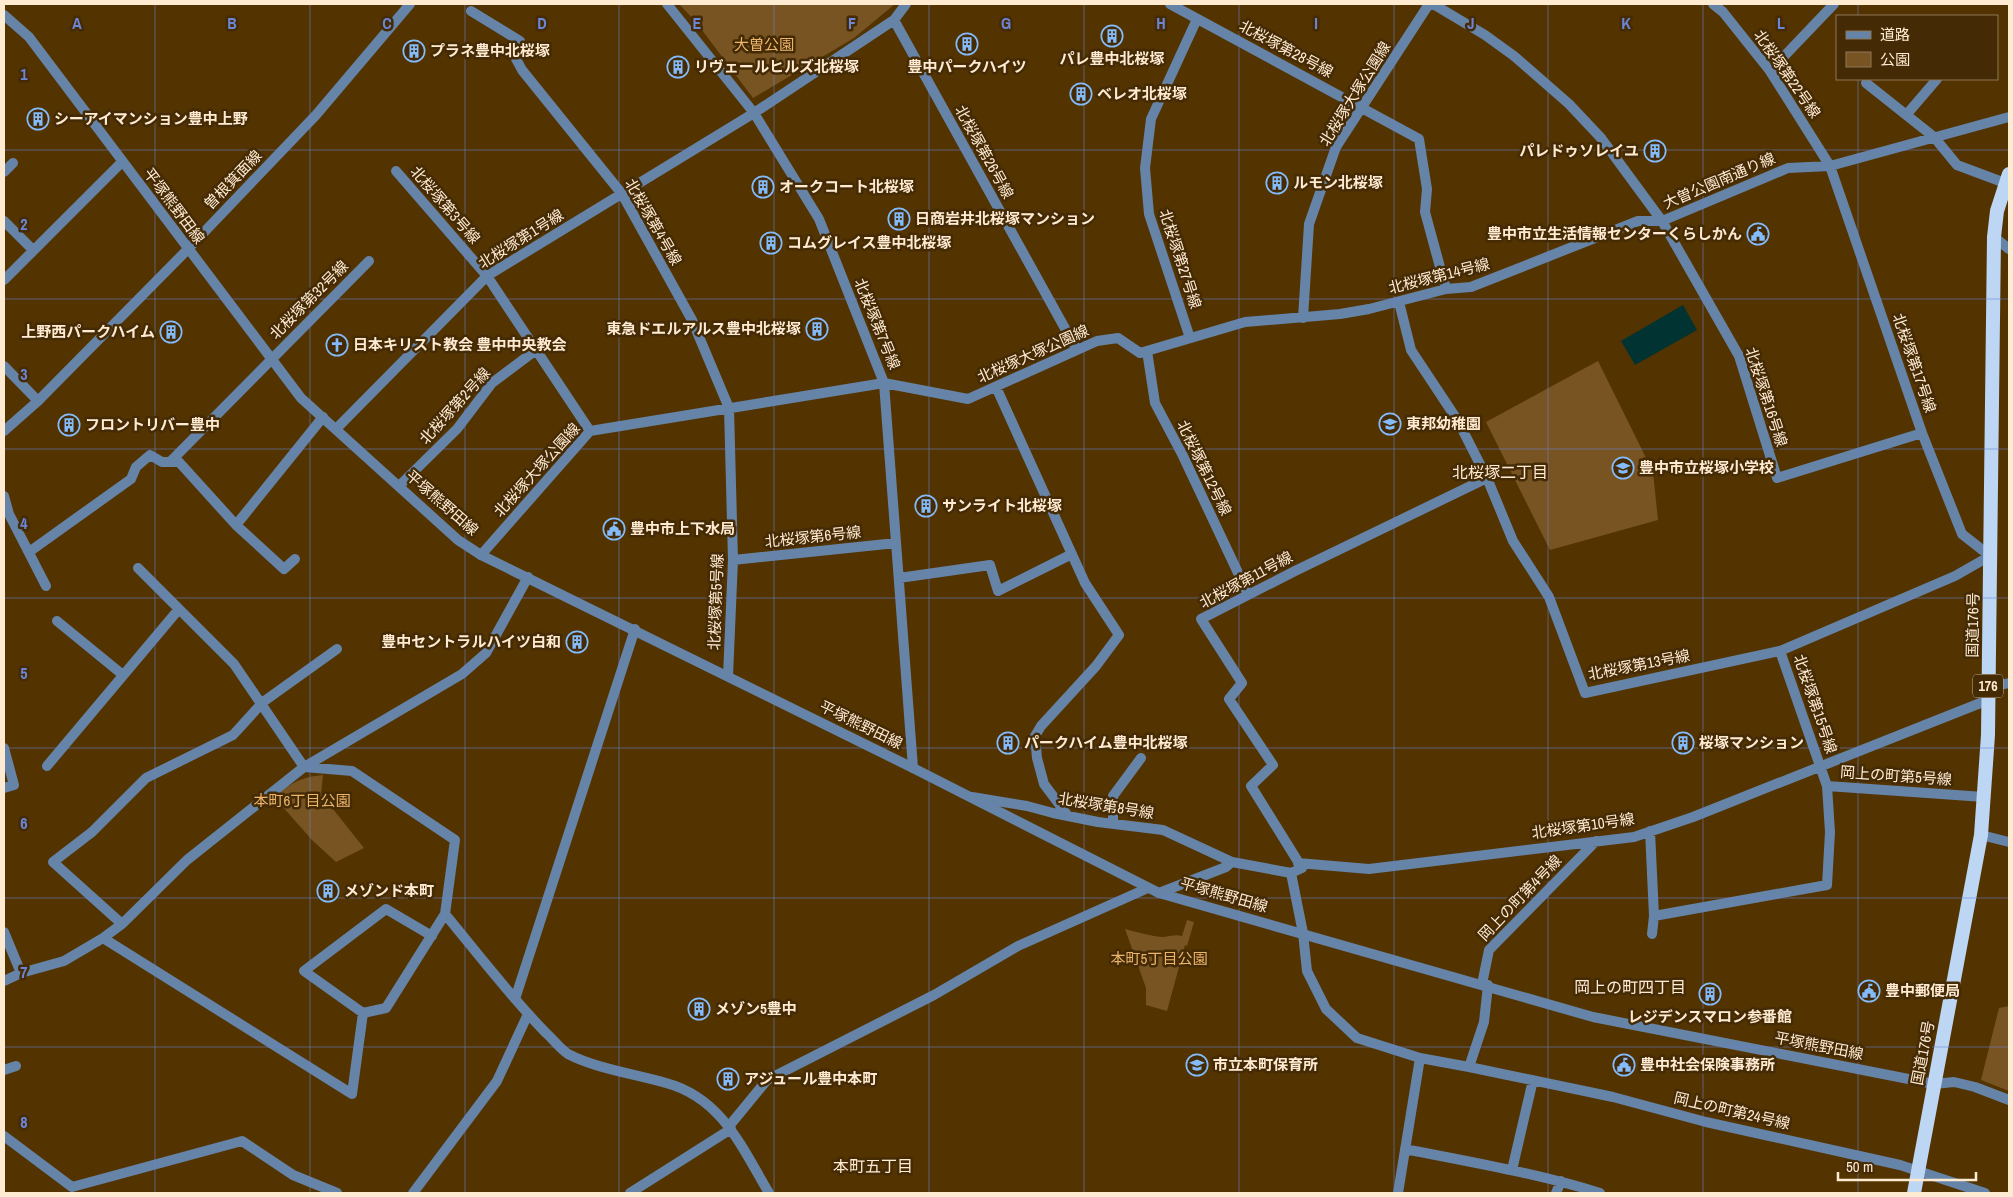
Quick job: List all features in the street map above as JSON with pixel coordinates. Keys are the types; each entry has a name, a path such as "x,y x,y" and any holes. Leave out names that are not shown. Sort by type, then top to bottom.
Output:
{"highway":[{"name":"国道176号","path":"1914,1193 1981,835 1988,694 1994,238 1997,211 2007,178"}],"street":[{"name":"曽根箕面線","path":"4,431 38,401 187,250 316,115 410,4"},
{"name":"北桜塚第7号線","path":"667,4 754,114 819,219 884,383 913,768"},
{"name":"北桜塚第1号線","path":"336,429 487,276 754,114 894,20 906,4"},
{"name":"北桜塚第28号線","path":"1170,4 1362,106 1419,139 1427,188 1425,212 1446,289"},
{"name":"北桜塚大塚公園線","path":"1303,318 1309,224 1336,147 1431,4"},
{"name":"大曽公園南通り線","path":"1431,4 1484,35 1514,56 1568,104 1602,138 1662,221 1788,168 1830,166 2009,117"},
{"name":"北桜塚第22号線","path":"1713,4 1724,12 1770,71 1830,166"},
{"path":"1770,71 1834,4"},
{"name":"北桜塚第4号線","path":"471,11 520,41 515,57 522,70 622,194 692,320 729,408"},
{"name":"平塚熊野田線","path":"4,15 29,37 187,250 300,398 458,540 481,555 635,629 1160,893 1485,984 1593,1017 1934,1084 1954,1082 2009,1100"},
{"name":"北桜塚第27号線","path":"1190,338 1149,214 1144,168 1151,119 1197,19"},
{"name":"北桜塚第26号線","path":"894,20 1076,350"},
{"path":"1906,114 1936,80"},
{"path":"1866,83 1934,137 1957,165 2007,178"},
{"path":"4,280 122,162"},
{"path":"4,172 13,163"},
{"name":"北桜塚第17号線","path":"1830,166 1922,432 1962,534 1990,556"},
{"name":"北桜塚第3号線","path":"396,171 487,276 590,431"},
{"path":"4,221 33,250"},
{"name":"北桜塚第14号線","path":"1303,318 1368,309 1446,289 1471,286 1638,221 1662,221"},
{"name":"北桜塚第16号線","path":"1662,221 1739,356 1776,478 1922,432"},
{"path":"1994,238 2009,248"},
{"name":"北桜塚第32号線","path":"170,462 369,260"},
{"name":"北桜塚第13号線","path":"1399,302 1411,350 1458,421 1487,478 1513,541 1549,597 1585,693 1780,651 1955,576 1990,556"},
{"path":"1147,351 1244,322 1303,318"},
{"name":"北桜塚大塚公園線","path":"481,555 590,431 884,383 968,399 1097,341 1118,338 1140,353 1147,351"},
{"name":"北桜塚第2号線","path":"399,486 457,429 492,383 536,350"},
{"name":"北桜塚第12号線","path":"1147,351 1155,403 1184,456 1248,594"},
{"path":"4,366 38,401"},
{"path":"996,387 1085,583 1119,635 1096,666 1041,726 1035,736 1037,758 1044,784 1068,816"},
{"name":"北桜塚第5号線","path":"728,676 733,560 729,408"},
{"path":"236,525 323,418"},
{"path":"29,552 131,479 136,467 150,455 162,462 180,462 236,525 284,569 294,559"},
{"name":"北桜塚第11号線","path":"1298,863 1251,786 1273,765 1229,699 1242,683 1201,619 1248,594 1487,478"},
{"path":"4,496 10,514 46,586"},
{"name":"北桜塚第6号線","path":"733,560 896,543"},
{"path":"898,578 990,565 998,591 1072,554"},
{"path":"138,568 234,664 304,767"},
{"path":"4,981 21,973 64,961 103,938 122,924 187,860 304,767 462,674 486,653 528,577"},
{"path":"47,766 178,609"},
{"path":"57,621 123,675"},
{"path":"515,999 635,629"},
{"path":"122,924 53,862 92,832 146,778 233,735 261,704 337,650"},
{"name":"北桜塚第15号線","path":"1780,651 1820,766"},
{"name":"北桜塚第10号線","path":"1298,863 1369,869 1634,837 1693,817 1820,766 1988,694 2009,683"},
{"path":"4,748 14,785 4,788"},
{"path":"1114,823 1113,796 1142,758"},
{"name":"岡上の町第5号線","path":"1820,766 1827,786 1984,797"},
{"path":"304,767 352,771 455,840 446,914 432,936 386,1008 363,1013 304,970 386,909 432,936"},
{"path":"1654,916 1827,885 1830,832 1827,786"},
{"name":"北桜塚第8号線","path":"971,797 1027,806 1068,816 1163,830 1232,862 1291,873"},
{"path":"1650,831 1654,916 1652,934"},
{"path":"1981,835 2009,842"},
{"name":"岡上の町第4号線","path":"1469,1067 1484,1022 1485,984 1489,950 1596,841"},
{"path":"1160,893 1232,862"},
{"path":"1298,863 1302,868 1291,873 1302,933"},
{"path":"630,1193 730,1127 766,1080 934,994 1018,946 1148,888"},
{"path":"446,914 528,1014 567,1053 614,1071 668,1083 686,1090 706,1102 730,1127 769,1193"},
{"path":"4,932 21,973"},
{"name":"岡上の町第24号線","path":"1302,933 1307,971 1326,1009 1357,1038 1420,1058 1613,1097 1706,1122 1900,1165 1985,1193"},
{"path":"103,938 352,1094 363,1013"},
{"path":"413,1193 497,1081 528,1014"},
{"path":"1398,1193 1420,1058"},
{"path":"4,1070 16,1066"},
{"path":"1512,1170 1534,1080"},
{"path":"4,1136 72,1187 242,1141 293,1175 336,1193"},
{"path":"1404,1149 1512,1170 1561,1181 1600,1193"},
{"path":"1556,1193 1561,1181"}],"green space":[{"name":"大曽公園","path":"679,4 895,4 854,38 753,98 696,22"},
{"path":"1598,361 1653,472 1658,520 1550,550 1486,422"},
{"name":"本町6丁目公園","path":"323,775 321,794 364,848 336,862 312,840 274,797 286,788 308,777"},
{"name":"本町5丁目公園","path":"1187,920 1194,922 1187,946 1185,945 1167,1011 1146,1005 1146,988 1125,929 1165,937 1182,936"},
{"path":"2009,1006 2009,1091 1981,1080 1999,1008"}],"water":[{"path":"1683,305 1697,330 1635,365 1621,341"}],"place":[{"name":"パレ豊中北桜塚","path":"1112,36"},
{"name":"豊中パークハイツ","path":"967,44"},
{"name":"プラネ豊中北桜塚","path":"414,51"},
{"name":"リヴェールヒルズ北桜塚","path":"678,67"},
{"name":"ベレオ北桜塚","path":"1081,94"},
{"name":"シーアイマンション豊中上野","path":"38,119"},
{"name":"パレドゥソレイユ","path":"1655,151"},
{"name":"ルモン北桜塚","path":"1277,183"},
{"name":"オークコート北桜塚","path":"763,187"},
{"name":"日商岩井北桜塚マンション","path":"899,219"},
{"name":"豊中市立生活情報センターくらしかん","path":"1758,234"},
{"name":"コムグレイス豊中北桜塚","path":"771,243"},
{"name":"東急ドエルアルス豊中北桜塚","path":"817,329"},
{"name":"上野西パークハイム","path":"171,332"},
{"name":"日本キリスト教会 豊中中央教会","path":"337,345"},
{"name":"東邦幼稚園","path":"1390,424"},
{"name":"フロントリバー豊中","path":"69,425"},
{"name":"豊中市立桜塚小学校","path":"1623,468"},
{"name":"サンライト北桜塚","path":"926,506"},
{"name":"豊中市上下水局","path":"614,529"},
{"name":"豊中セントラルハイツ白和","path":"577,642"},
{"name":"パークハイム豊中北桜塚","path":"1008,743"},
{"name":"桜塚マンション","path":"1683,743"},
{"name":"メゾンド本町","path":"328,891"},
{"name":"豊中郵便局","path":"1869,991"},
{"name":"レジデンスマロン参番館","path":"1710,994"},
{"name":"メゾン5豊中","path":"699,1009"},
{"name":"市立本町保育所","path":"1197,1065"},
{"name":"豊中社会保険事務所","path":"1624,1065"},
{"name":"アジュール豊中本町","path":"728,1079"}],"district":[{"name":"北桜塚二丁目","path":"1500,472"},
{"name":"岡上の町四丁目","path":"1630,987"},
{"name":"本町五丁目","path":"873,1166"}]}
